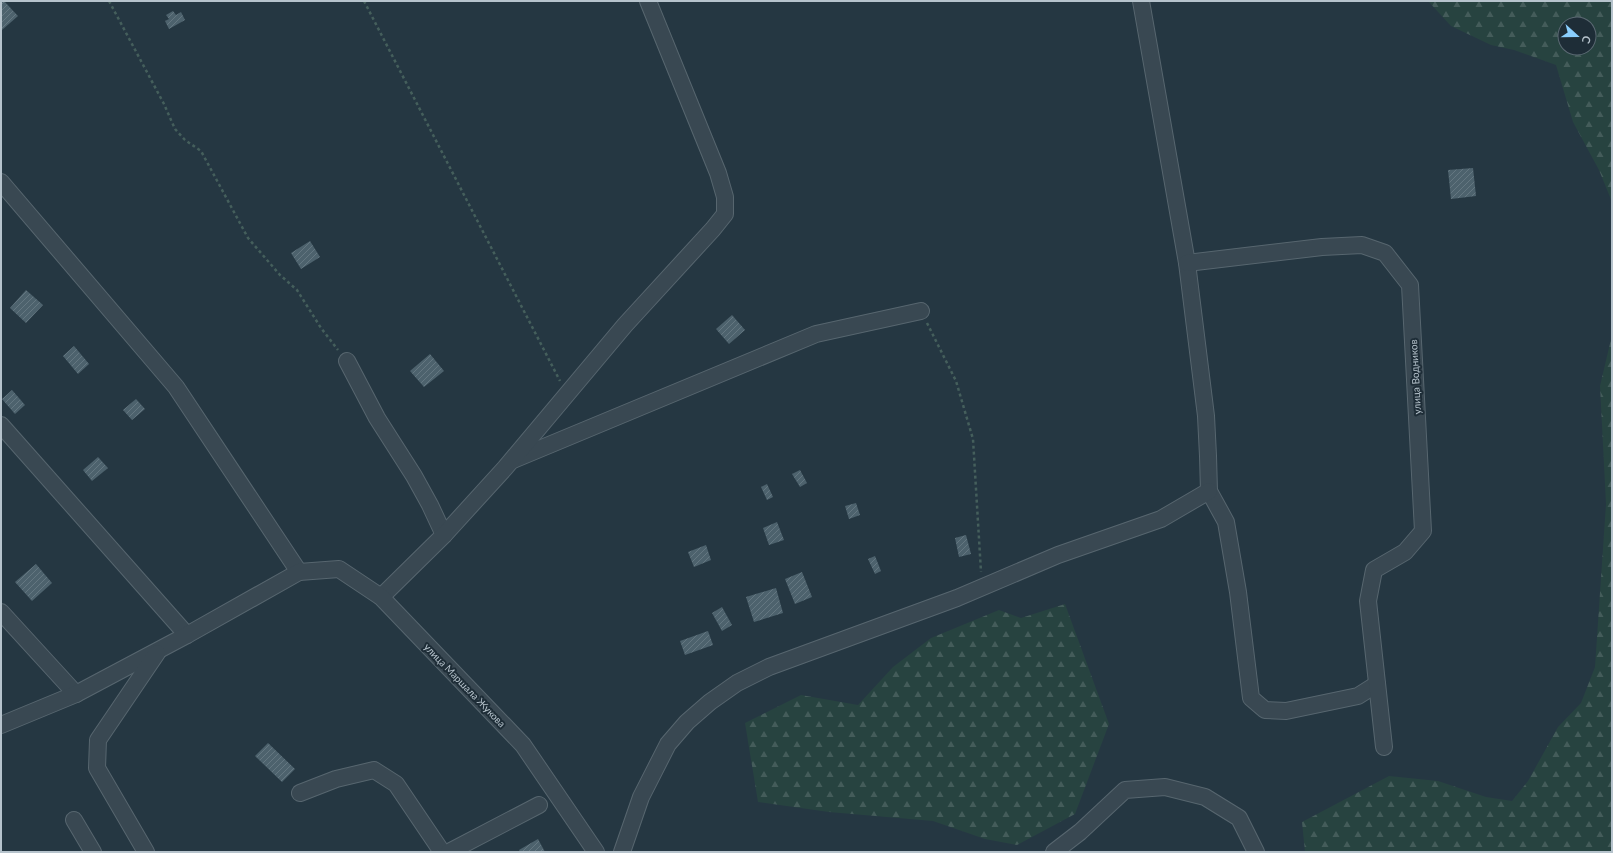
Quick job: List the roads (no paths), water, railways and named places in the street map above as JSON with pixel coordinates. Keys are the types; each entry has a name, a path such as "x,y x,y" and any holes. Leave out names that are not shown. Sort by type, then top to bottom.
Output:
{"street":[{"path":"381,597 444,535 511,461 625,325 725,214 725,197 718,173 648,1"},
{"path":"1141,1 1187,263 1206,416 1209,491 1226,522 1238,592 1251,698 1265,710 1286,711 1358,696 1377,684"},
{"path":"1,182 176,387 299,572 187,635 76,694 1,725"},
{"name":"улица Водников","path":"1187,263 1322,247 1362,245 1385,252 1410,285 1423,531 1405,552 1374,570 1368,601 1384,747"},
{"path":"511,461 816,334 921,312"},
{"path":"347,362 377,418 427,499 444,535"},
{"path":"1,425 187,635"},
{"path":"622,852 641,797 668,744 687,722 710,702 737,683 769,667 981,588 1058,555 1161,519 1209,491"},
{"name":"улица Маршала Жукова","path":"299,572 339,569 381,597 523,745 596,852"},
{"path":"1,612 76,694"},
{"path":"146,852 97,768 98,740 159,650"},
{"path":"300,793 336,779 374,770 396,784 442,852"},
{"path":"1054,852 1080,832 1126,790 1165,787 1205,797 1239,818 1256,852"},
{"path":"449,852 538,805"},
{"path":"74,820 93,852"}]}
